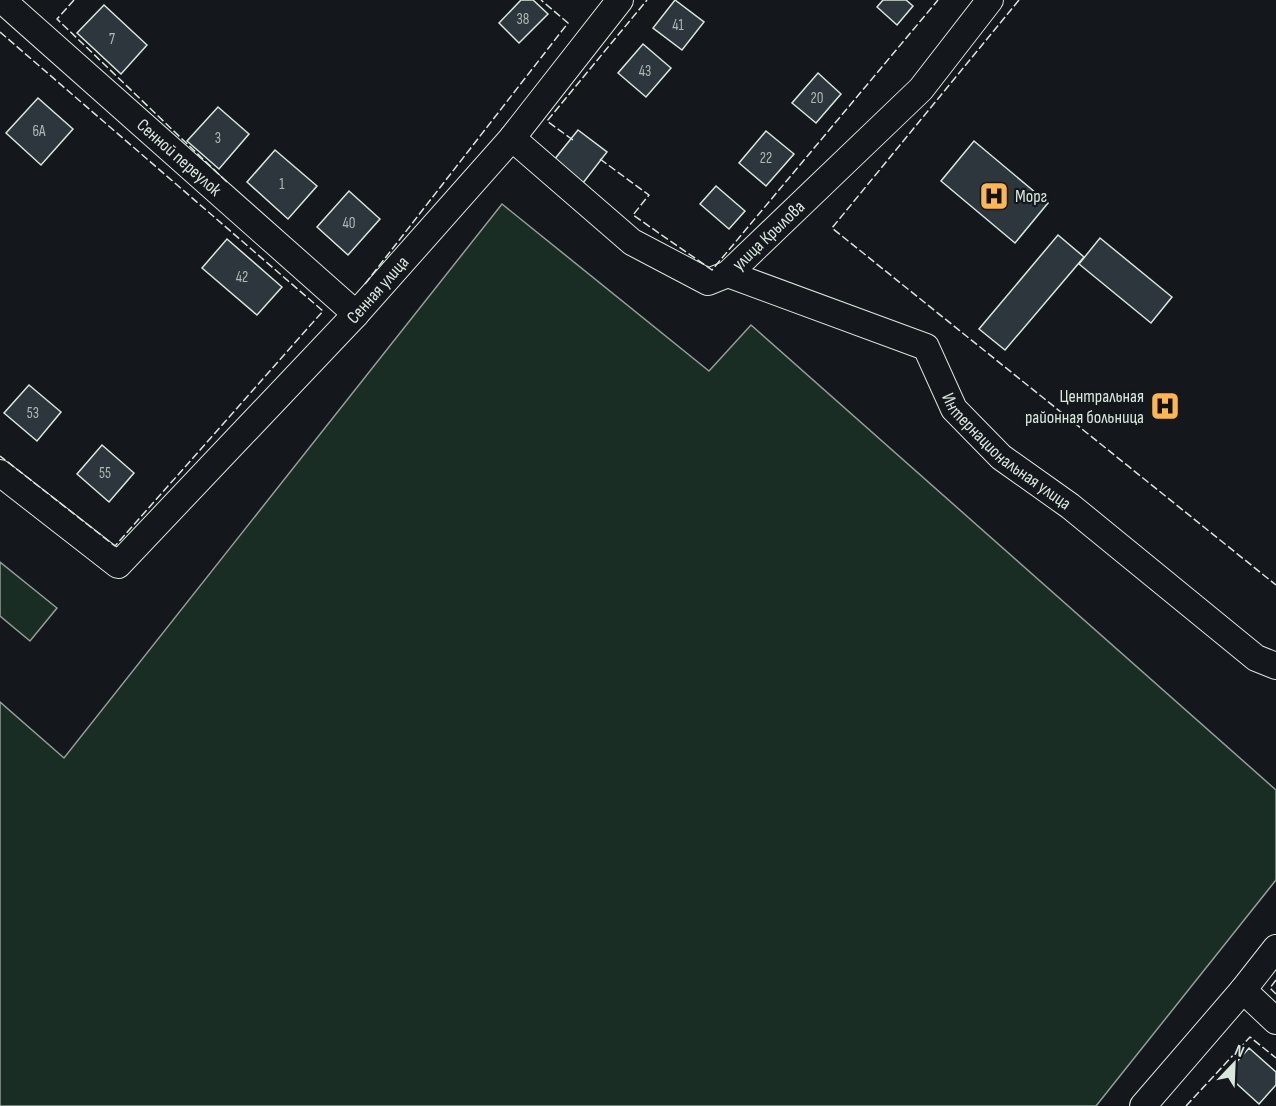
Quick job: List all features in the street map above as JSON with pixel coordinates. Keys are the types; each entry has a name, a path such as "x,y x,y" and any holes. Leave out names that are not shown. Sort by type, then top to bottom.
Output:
{"street":[{"name":"Сенной переулок","path":"2,0 356,314"},
{"name":"улица Крылова","path":"512,138 632,242 708,282 728,274 921,89 990,0"},
{"name":"Сенная улица","path":"0,473 118,565 356,314 512,138 605,5"},
{"name":"Интернациональная улица","path":"728,274 926,347 954,410 1001,457 1070,506 1256,658 1276,666"},
{"path":"1143,1106 1243,990 1276,948"},
{"path":"1243,990 1276,1021"}],"green space":[{"path":"502,204 709,371 751,325 1276,790 1276,880 1096,1106 0,1106 0,702 64,758"},
{"path":"0,562 57,608 30,641 0,616"}],"building":[{"path":"521,0 533,0 548,14 519,43 499,23"},
{"path":"675,0 704,22 682,50 653,28"},
{"path":"883,0 906,0 913,6 897,25 877,7"},
{"path":"104,5 147,45 121,74 77,33"},
{"path":"643,44 671,68 646,97 618,73"},
{"path":"818,73 841,94 816,123 792,103"},
{"path":"38,98 73,129 41,165 6,133"},
{"path":"218,107 249,134 219,169 187,141"},
{"path":"578,130 607,152 583,183 554,160"},
{"path":"766,131 794,154 766,186 739,163"},
{"path":"974,141 1048,203 1015,243 941,181"},
{"path":"275,150 317,186 288,219 247,182"},
{"path":"716,186 745,211 729,229 700,204"},
{"path":"349,191 380,219 348,255 317,227"},
{"path":"1058,235 1084,257 1005,350 979,329"},
{"path":"1100,238 1172,297 1151,323 1079,264"},
{"path":"227,239 282,287 257,315 202,268"},
{"path":"29,385 61,412 37,441 4,413"},
{"path":"102,445 134,473 109,502 77,474"},
{"path":"1249,1048 1276,1072 1276,1085 1259,1104 1226,1074"}],"fence":[{"path":"74,0 57,19 229,184"},
{"path":"365,284 568,23 541,0"},
{"path":"573,140 547,121 647,0"},
{"path":"600,159 649,195 633,215 712,270 938,0"},
{"path":"1019,0 832,228 1276,585"},
{"path":"0,32 323,311 115,546 0,456"},
{"path":"1276,980 1270,988 1276,994"},
{"path":"1186,1106 1250,1037 1276,1058"}],"place":[{"name":"Морг","path":"994,196"},
{"name":"Центральная районная больница","path":"1165,406"}]}
